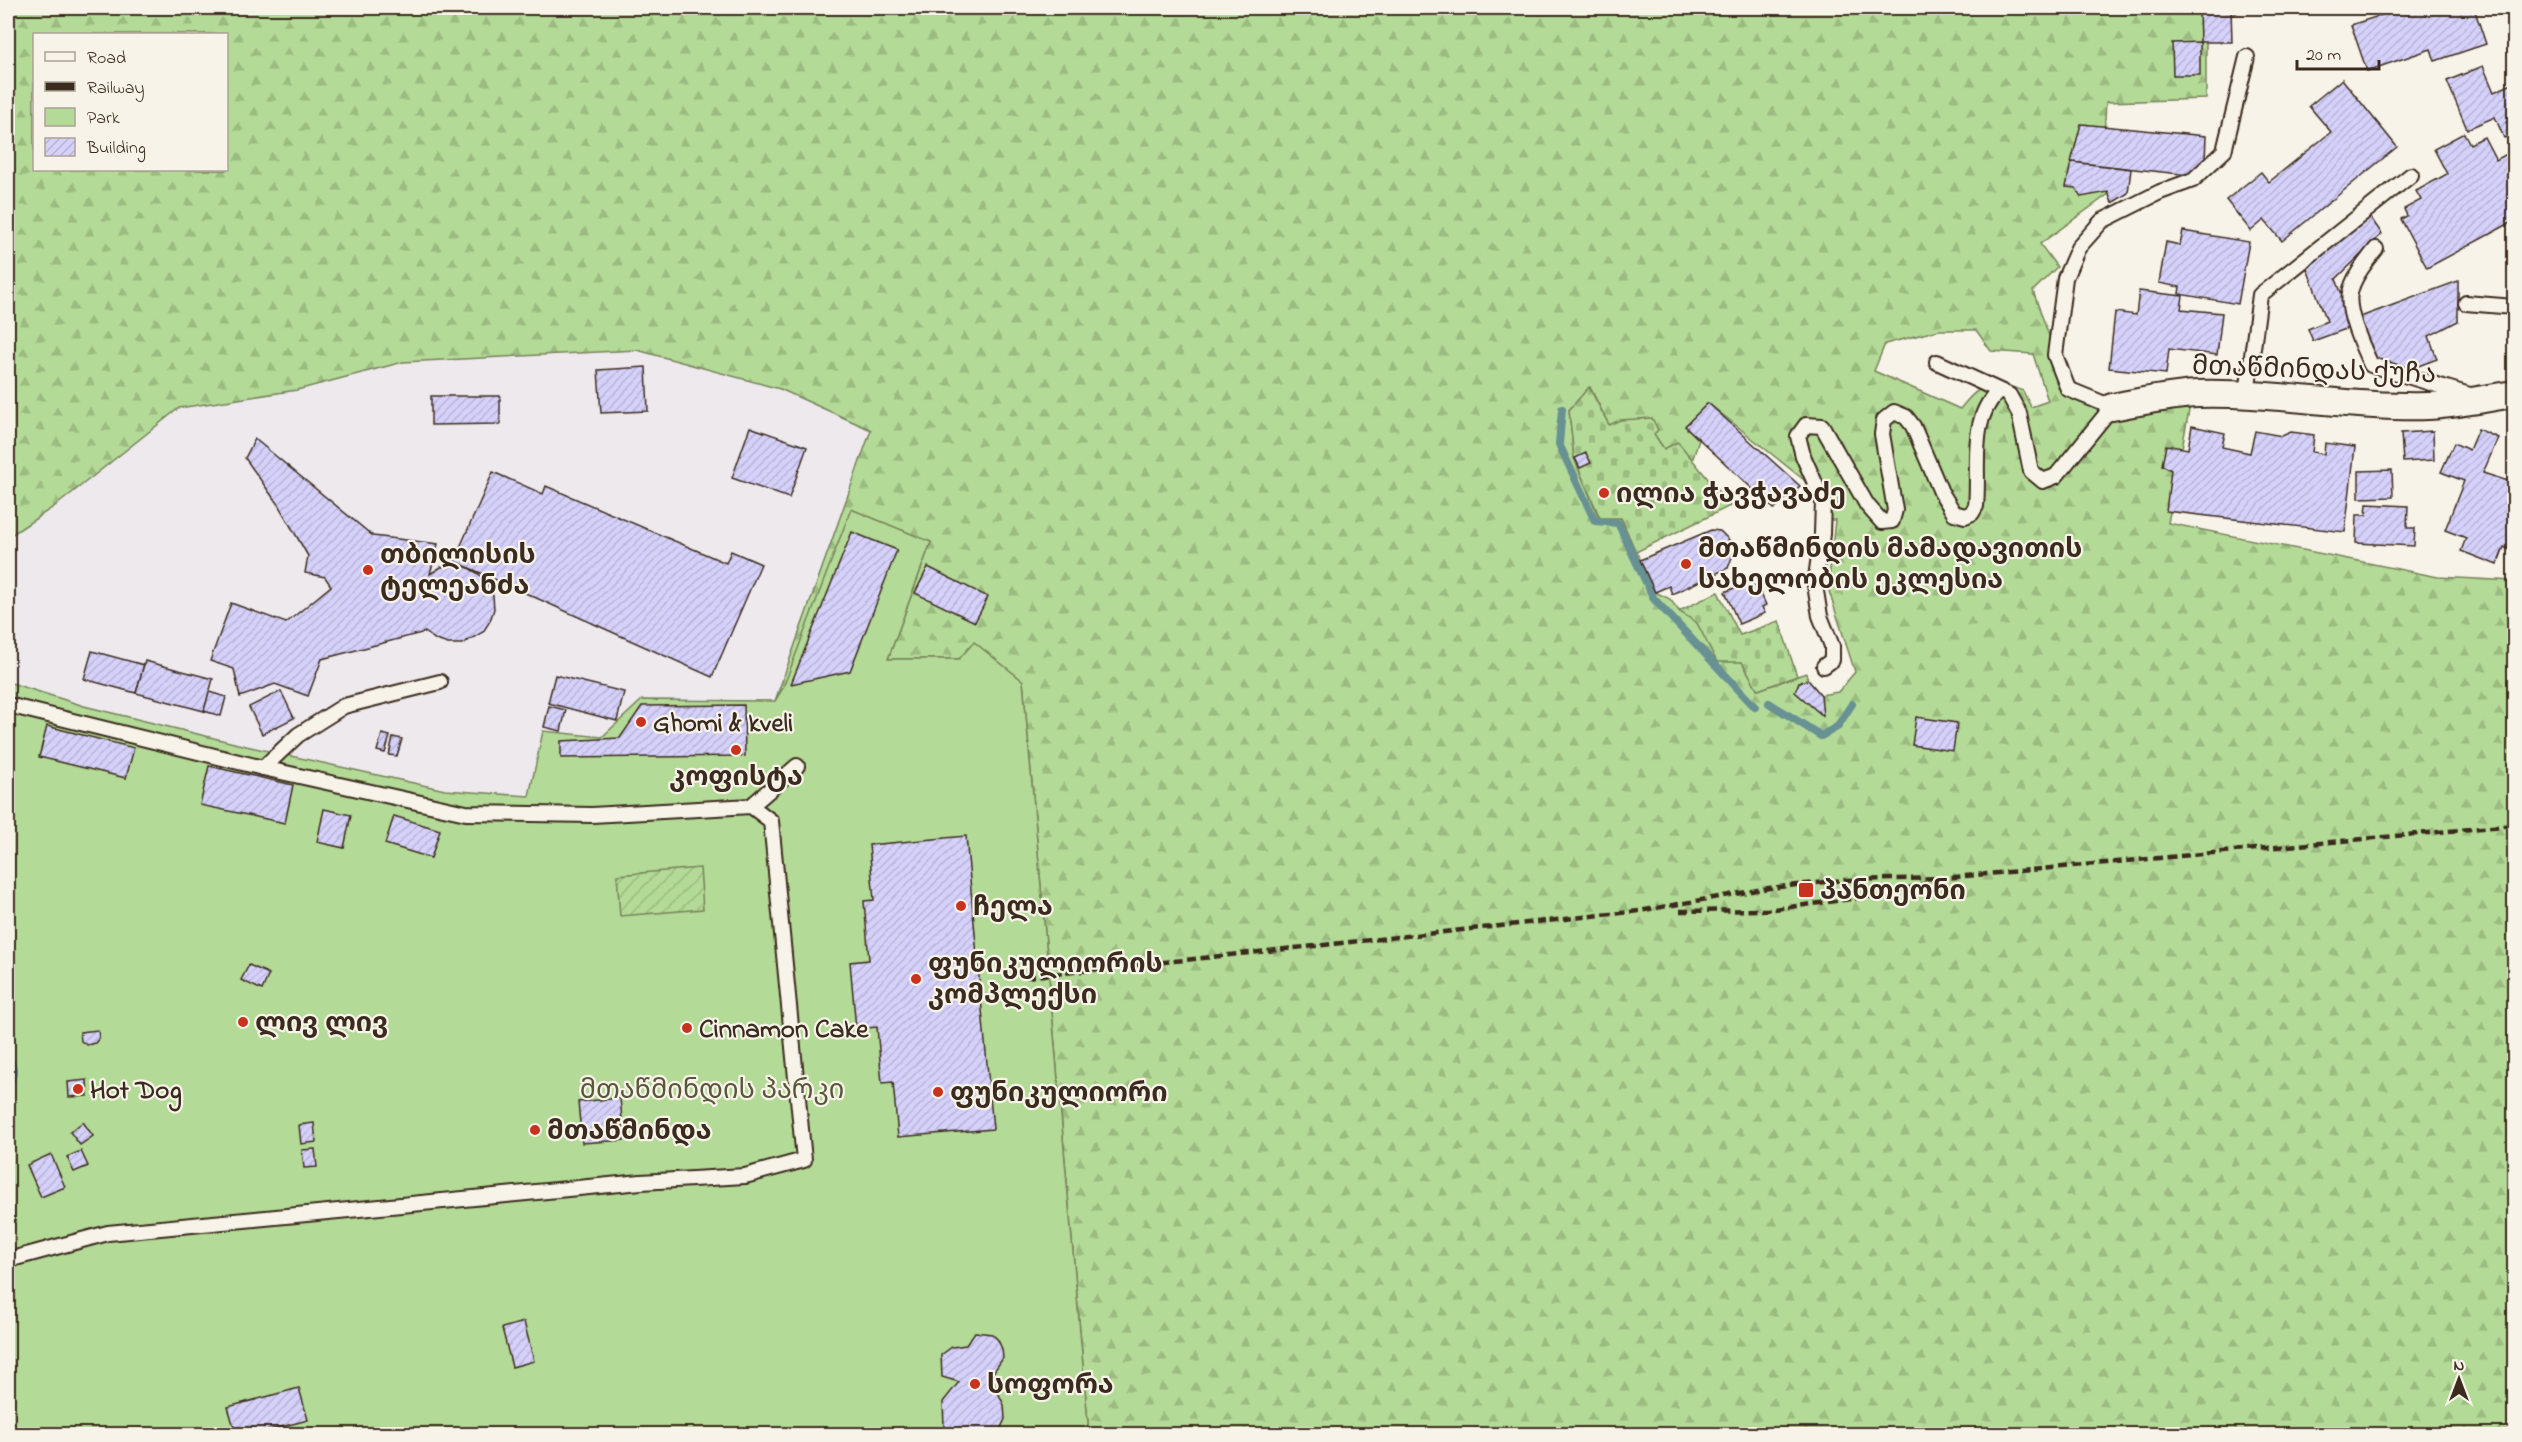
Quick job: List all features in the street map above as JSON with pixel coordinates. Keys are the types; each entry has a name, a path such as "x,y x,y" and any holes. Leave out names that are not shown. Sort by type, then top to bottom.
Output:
{"street":[{"name":"მთაწმინდას ქუჩა","path":"2112,407 2164,396 2198,394 2247,394 2357,404 2430,406 2514,394"}],"lane":[{"path":"1937,362 1998,392 2009,395 2019,413 2031,471 2043,481 2056,476 2112,407 2068,389 2055,355 2065,278 2078,248 2102,221 2160,192 2193,180 2224,150 2247,57"},
{"path":"2247,394 2260,295 2411,175"},
{"path":"2376,249 2357,276 2349,294 2353,316 2371,365 2481,399"},
{"path":"2466,303 2514,307"},
{"path":"1824,666 1832,660 1832,646 1820,616 1815,585 1822,534 1823,501 1803,456 1798,436 1806,425 1822,426 1867,505 1882,522 1892,521 1895,510 1882,434 1884,420 1894,412 1906,417 1919,437 1941,492 1954,513 1965,516 1972,513 1976,506 1978,430 1989,400 1998,392"},
{"path":"262,768 298,735 344,706 440,682"},
{"path":"8,705 262,768 466,813 592,815 751,806 797,766"},
{"path":"8,1260 108,1233 641,1182 745,1176 804,1160 771,821 751,806"}],"shaded area":[{"path":"637,350 780,389 872,430 775,701 642,700 602,737 543,731 529,796 445,790 246,746 84,706 8,682 8,537 58,504 179,408 297,390 403,362"}],"green space":[{"path":"8,8 2246,8 2206,28 2206,99 2106,102 2102,170 2110,193 2040,244 2057,267 2033,291 2068,389 2112,407 2190,405 2168,523 2438,577 2514,581 2514,1434 1089,1434 1023,681 959,659 888,659 931,542 783,688 775,701 871,430 780,389 637,350 403,362 297,390 179,408 58,504 8,537","holes":["1939,330 1976,330 1991,351 2033,354 2048,401 2031,407 2023,391 1995,384 1981,388 1960,409 1874,371 1885,344","1590,387 1609,425 1654,434 1664,449 1678,443 1692,461 1699,440 1685,426 1708,403 1804,480 1816,500 1817,520 1835,520 1828,588 1855,672 1838,692 1821,695 1808,680 1806,673 1758,690 1742,662 1705,637 1697,623 1679,611 1670,599 1655,592 1621,518 1599,518 1574,458 1569,410"]},
{"path":"1589,387 1609,425 1620,420 1652,418 1658,430 1654,434 1664,449 1678,442 1730,506 1636,552 1621,518 1600,518 1574,458 1569,410"},
{"name":"მთაწმინდის პარკი","path":"851,509 931,542 888,659 959,659 974,642 1023,681 1089,1434 8,1434 8,682 84,706 246,746 445,790 529,796 543,731 602,737 642,700 775,701 783,688"},
{"path":"1718,592 1740,635 1779,621 1797,676 1758,690 1742,662 1717,662 1697,623 1679,611"},
{"path":"700,868 703,909 620,916 617,875"}],"water":[{"path":"8,1054 16,1067 16,1075 8,1088"}],"building":[{"path":"2199,8 2231,8 2232,42 2200,42"},
{"path":"2403,8 2474,8 2486,44 2435,61 2431,49 2367,71 2351,25"},
{"path":"2200,42 2200,75 2173,75 2172,43"},
{"path":"2483,66 2494,92 2512,84 2514,89 2514,134 2504,138 2495,117 2467,129 2447,81"},
{"path":"2342,79 2397,147 2282,241 2264,220 2251,231 2226,200 2261,172 2269,182 2331,132 2309,106"},
{"path":"2081,124 2206,136 2205,161 2189,175 2071,162"},
{"path":"2464,133 2470,144 2484,137 2496,160 2514,150 2514,221 2427,268 2401,219 2407,216 2404,209 2421,200 2416,191 2447,174 2434,149"},
{"path":"2071,162 2131,169 2128,193 2112,203 2108,192 2081,197 2076,188 2066,187"},
{"path":"2368,214 2382,234 2336,279 2354,326 2313,341 2308,329 2327,321 2306,266"},
{"path":"2183,231 2249,242 2238,304 2179,294 2180,287 2159,283 2166,242 2180,245"},
{"path":"2458,281 2458,321 2429,336 2437,359 2405,371 2372,363 2355,319"},
{"path":"2139,291 2183,296 2181,309 2222,313 2217,355 2169,349 2166,374 2109,368 2115,312 2136,315"},
{"path":"646,367 648,411 601,413 598,370"},
{"path":"431,396 500,396 500,424 431,425"},
{"path":"1708,403 1800,486 1774,509 1685,426"},
{"path":"2192,426 2225,433 2222,447 2250,453 2255,431 2282,436 2291,432 2314,435 2312,452 2324,454 2325,443 2355,447 2345,532 2166,511 2171,470 2162,465 2166,445 2188,449"},
{"path":"750,427 807,447 789,498 732,478"},
{"path":"2478,429 2498,438 2483,473 2508,481 2514,462 2514,552 2504,547 2497,565 2461,551 2466,538 2445,530 2464,481 2441,472 2454,443 2469,450"},
{"path":"2433,431 2434,460 2403,462 2401,433"},
{"name":"თბილისის ტელეანძა","path":"255,439 373,536 438,544 430,574 441,567 455,566 467,567 479,574 488,584 493,596 494,609 483,632 462,644 448,644 436,640 425,632 322,659 308,696 275,684 240,697 234,669 210,661 231,603 286,623 331,586 325,577 305,573 308,556 279,506 245,458"},
{"path":"1586,453 1591,463 1580,468 1575,458"},
{"path":"2392,470 2393,497 2359,498 2359,471"},
{"path":"493,472 543,494 546,486 726,563 731,551 761,564 712,677 454,561"},
{"path":"2367,504 2408,506 2407,528 2415,528 2414,546 2356,543 2357,515 2366,515"},
{"name":"მთაწმინდის მამადავითის სახელობის ეკლესია","path":"1711,530 1720,531 1732,543 1734,552 1728,568 1672,594 1669,586 1655,592 1640,560"},
{"path":"852,532 897,550 850,671 791,684"},
{"path":"928,567 988,597 975,622 915,593"},
{"path":"1750,581 1753,586 1757,585 1766,605 1762,607 1765,613 1739,624 1725,592"},
{"path":"92,651 144,665 136,693 84,679"},
{"path":"145,661 213,679 204,711 136,693"},
{"path":"555,675 624,692 617,721 548,703"},
{"path":"1808,680 1821,695 1823,716 1795,692 1799,682"},
{"path":"281,691 294,718 262,734 249,707"},
{"path":"209,692 226,697 221,716 204,711"},
{"path":"744,705 745,756 561,758 561,741 620,738 642,706"},
{"path":"549,706 566,710 561,731 544,727"},
{"path":"1916,717 1957,723 1953,751 1912,745"},
{"path":"47,726 134,748 126,778 39,757"},
{"path":"382,734 390,736 385,753 377,751"},
{"path":"393,737 402,739 397,756 389,755"},
{"path":"209,766 293,785 285,823 200,805"},
{"path":"324,809 351,815 344,848 317,842"},
{"path":"394,816 440,830 431,858 385,844"},
{"name":"ფუნიკულიორის კომპლექსი","path":"966,836 993,1129 898,1137 893,1082 882,1083 877,1027 856,1029 850,962 869,960 864,901 874,900 869,845"},
{"path":"249,965 269,974 262,990 241,980"},
{"path":"98,1030 99,1038 95,1043 87,1045 81,1041 80,1032"},
{"name":"Hot Dog","path":"87,1080 88,1096 69,1097 68,1082"},
{"path":"620,1098 624,1140 582,1143 578,1102"},
{"path":"83,1122 93,1136 80,1145 70,1132"},
{"path":"314,1123 316,1142 301,1144 299,1125"},
{"path":"315,1149 317,1167 304,1168 302,1150"},
{"path":"81,1151 88,1166 74,1172 67,1157"},
{"path":"51,1154 65,1187 41,1197 27,1165"},
{"path":"524,1322 534,1361 512,1367 502,1328"},
{"name":"სოფორა","path":"975,1332 992,1334 1002,1349 1003,1358 988,1380 995,1386 1004,1405 1005,1419 998,1434 948,1434 944,1426 943,1402 959,1382 942,1377 941,1355 952,1347 966,1345"},
{"path":"299,1388 308,1420 254,1434 236,1434 228,1407"}],"waterway":[{"path":"1562,409 1559,444 1595,521 1618,523 1654,599 1755,707"},
{"path":"1769,703 1821,736 1837,727 1852,704"}],"railway":[{"path":"1026,977 1639,911 1769,888 1844,880 1944,878 2514,825"},
{"path":"1680,911 1767,910 1889,894 1926,883"}],"place":[{"name":"ილია ჭავჭავაძე","path":"1604,493"},
{"name":"მთაწმინდის მამადავითის სახელობის ეკლესია","path":"1686,564"},
{"name":"თბილისის ტელეანძა","path":"368,570"},
{"name":"Ghomi & kveli","path":"641,722"},
{"name":"კოფისტა","path":"736,750"},
{"name":"პანთეონი","path":"1806,890"},
{"name":"ჩელა","path":"961,906"},
{"name":"ფუნიკულიორის კომპლექსი","path":"916,979"},
{"name":"ლივ ლივ","path":"243,1022"},
{"name":"Cinnamon Cake","path":"687,1028"},
{"name":"Hot Dog","path":"78,1089"},
{"name":"ფუნიკულიორი","path":"938,1092"},
{"name":"მთაწმინდა","path":"535,1130"},
{"name":"სოფორა","path":"975,1384"}]}
